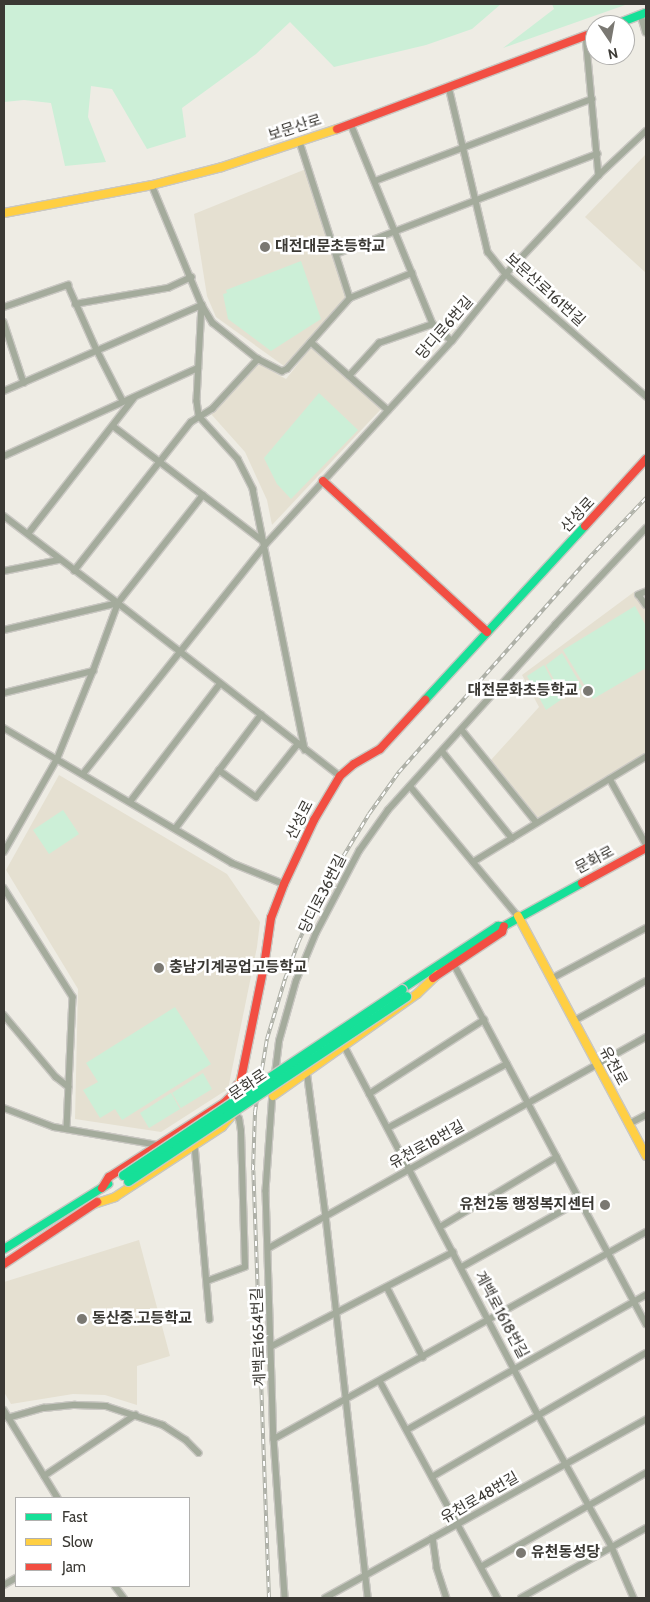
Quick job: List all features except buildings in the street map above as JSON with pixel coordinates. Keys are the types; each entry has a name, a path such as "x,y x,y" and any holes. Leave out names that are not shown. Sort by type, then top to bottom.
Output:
{"main road":[{"name":"보문산로","path":"4,213 152,185 222,166 351,124 585,36"},
{"name":"산성로","path":"235,1112 240,1079 264,966 271,918 284,884 314,820 340,776 380,749 646,459"},
{"path":"323,481 487,632"},
{"name":"문화로","path":"404,992 427,972 498,926 504,926 518,916 646,846"},
{"name":"유천로","path":"518,916 646,1156"},
{"name":"문화로","path":"4,1264 94,1204 125,1178 404,992 437,975 502,932 504,926"},
{"path":"275,1074 288,1066 296,1056 406,981 427,972"},
{"path":"273,1096 307,1070 417,994 437,975"},
{"path":"102,1188 110,1177 224,1103 232,1095 240,1079"},
{"path":"94,1204 115,1197 195,1145 222,1127 235,1112"},
{"name":"문화로","path":"4,1249 102,1188 125,1178"}],"street":[{"path":"644,14 646,32"},
{"path":"589,65 599,175"},
{"name":"보문산로161번길","path":"449,87 488,252 506,274 646,396"},
{"path":"374,181 592,99"},
{"path":"351,124 433,324 452,340"},
{"name":"당디로6번길","path":"83,774 264,543 452,340 506,274 599,175 646,131"},
{"path":"300,142 350,298"},
{"path":"336,254 597,154"},
{"path":"152,185 192,277 202,305 213,322 258,359 282,371 287,370 350,298 412,273"},
{"path":"75,304 168,288 192,277"},
{"path":"4,307 68,285 97,350 124,402"},
{"path":"4,391 202,305"},
{"path":"202,305 197,401 199,416 238,459 253,489 306,750"},
{"path":"4,322 24,383"},
{"path":"349,376 379,343 433,324"},
{"path":"311,342 388,410"},
{"path":"74,571 191,422 212,409 258,359"},
{"path":"4,456 198,368"},
{"path":"28,534 135,396"},
{"path":"113,426 264,543"},
{"path":"4,852 57,759 118,603 203,494"},
{"path":"4,516 58,560 118,603 340,776"},
{"name":"당디로36번길","path":"275,1074 279,1042 296,981 316,934 359,852 388,810 462,730 555,624 646,528"},
{"path":"4,571 58,560"},
{"path":"646,592 639,595 646,605"},
{"path":"4,630 118,603"},
{"path":"4,692 93,671"},
{"path":"130,802 220,684"},
{"path":"175,829 260,715"},
{"path":"4,728 232,863 284,884"},
{"path":"462,730 537,823"},
{"path":"219,770 256,797 298,744"},
{"path":"442,751 512,838"},
{"path":"472,862 646,757"},
{"path":"610,779 646,846"},
{"path":"410,786 518,916"},
{"path":"4,888 73,997 67,1129"},
{"path":"552,979 646,928"},
{"path":"454,964 646,1324"},
{"path":"574,1021 646,980"},
{"path":"4,1015 56,1077 68,1087"},
{"path":"369,1094 484,1020"},
{"name":"유천로18번길","path":"269,1248 646,1037"},
{"name":"계백로1618번길","path":"344,1045 408,1170 462,1267 538,1414 612,1547 634,1598"},
{"path":"388,1128 507,1064"},
{"path":"307,1070 326,1216 335,1313 368,1598"},
{"name":"계백로1654번길","path":"275,1074 266,1190 274,1439 285,1598"},
{"path":"207,1281 229,1274 245,1266 241,1131 239,1119 235,1112 224,1103"},
{"path":"4,1108 54,1127 158,1145"},
{"path":"629,1124 646,1115"},
{"path":"195,1145 210,1319"},
{"path":"440,1227 557,1157"},
{"path":"462,1267 580,1200"},
{"path":"274,1439 646,1232"},
{"path":"272,1346 453,1252"},
{"path":"387,1287 423,1357"},
{"path":"407,1430 646,1295"},
{"path":"432,1477 646,1353"},
{"path":"380,1381 498,1598"},
{"path":"8,1418 44,1408 75,1405 106,1406 163,1425 186,1440 199,1453"},
{"path":"4,1410 57,1497"},
{"path":"44,1476 135,1415"},
{"name":"유천로48번길","path":"325,1598 646,1419"},
{"path":"481,1567 646,1473"},
{"path":"522,1598 646,1528"},
{"path":"433,1538 437,1568 447,1598"},
{"path":"4,1586 15,1579"}],"shaded area":[{"path":"646,154 646,273 585,217"},
{"name":"대전대문초등학교","path":"306,169 347,298 284,366 216,317 207,296 194,214"},
{"path":"312,346 382,408 272,525 267,500 245,452 211,414 259,364 286,379"},
{"name":"대전문화초등학교","path":"634,592 646,610 646,754 537,820 490,761 539,707 522,675"},
{"name":"충남기계공업고등학교","path":"59,775 227,874 260,922 257,947 228,1089 161,1132 75,1119 78,989 6,870"},
{"name":"동산중.고등학교","path":"139,1240 170,1356 137,1366 137,1405 105,1395 73,1394 11,1404 4,1392 4,1282"}],"green space":[{"path":"4,4 501,4 472,29 426,45 334,67 290,22 256,54 182,108 186,137 147,149 112,89 91,86 88,117 106,162 65,166 51,103 24,100 4,102"},
{"path":"552,4 628,4 597,15 585,15 585,19 503,48 554,9"},
{"path":"301,261 321,319 271,351 228,319 223,294 227,293 226,290"},
{"path":"319,393 358,430 291,499 277,484 264,458"},
{"path":"635,606 646,626 646,668 593,699 563,650"},
{"path":"562,653 582,687 564,698 546,665"},
{"path":"544,665 562,699 546,710 527,676"},
{"path":"63,810 79,834 49,854 33,830"},
{"path":"175,1007 211,1064 122,1120 115,1109 100,1118 83,1090 98,1082 86,1063"},
{"path":"203,1073 212,1089 181,1108 172,1093"},
{"path":"171,1093 180,1109 149,1128 140,1113"}],"railway":[{"path":"269,1598 253,1170 255,1112 267,1039 285,979 298,943 321,893 369,814 399,772 589,558 646,498"}],"traffic: fast":[{"path":"635,17 646,13"},
{"path":"425,700 585,526"},
{"path":"402,989 498,926 504,926 582,883"},
{"path":"123,1175 402,989"},
{"path":"128,1181 406,996"},
{"path":"4,1249 108,1184"}],"traffic: slow":[{"path":"4,213 152,185 222,167 337,129"},
{"path":"518,916 646,1156"},
{"path":"273,1096 417,994 437,975"},
{"path":"94,1204 115,1197 222,1127 235,1112 241,1079"}],"traffic: jam":[{"path":"337,129 585,36"},
{"path":"585,526 646,459"},
{"path":"323,481 487,632"},
{"path":"241,1079 264,966 271,918 284,884 314,820 340,776 354,764 380,749 425,700"},
{"path":"582,883 646,848"},
{"path":"433,978 502,932 504,926"},
{"path":"102,1188 109,1177 224,1103 232,1095 237,1085"},
{"path":"4,1264 97,1202"}],"place":[{"name":"대전대문초등학교","path":"265,247"},
{"name":"대전문화초등학교","path":"588,691"},
{"name":"충남기계공업고등학교","path":"159,968"},
{"name":"유천2동 행정복지센터","path":"605,1205"},
{"name":"동산중.고등학교","path":"82,1319"},
{"name":"유천동성당","path":"521,1553"}]}
